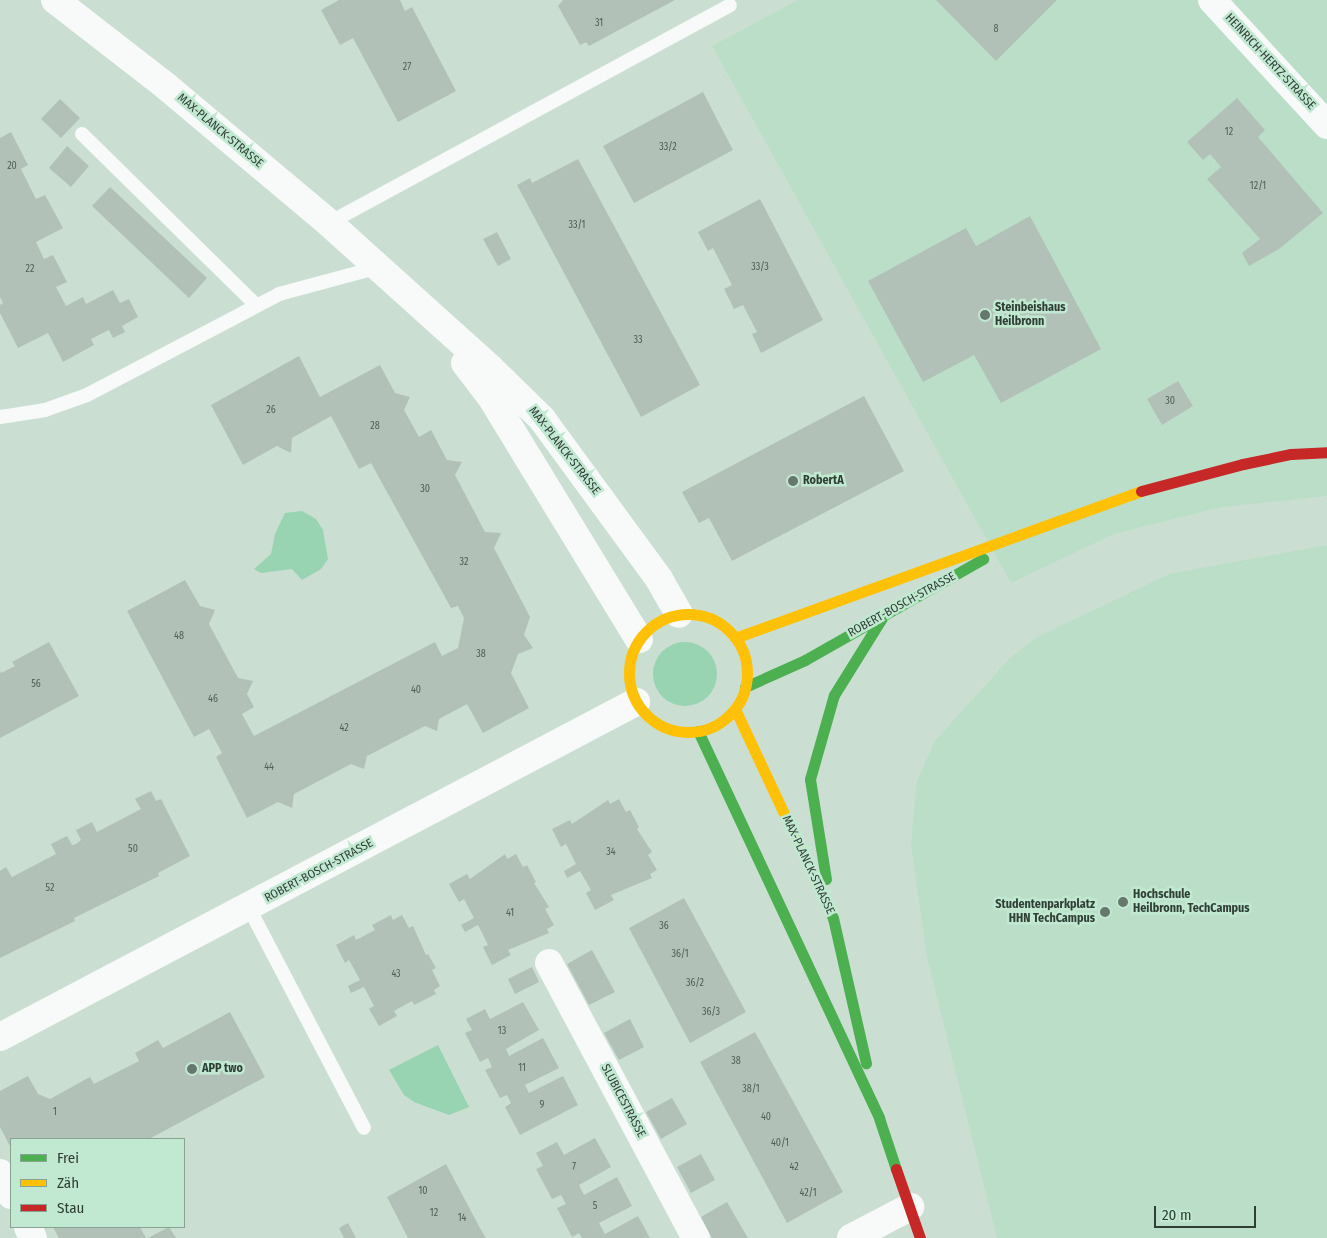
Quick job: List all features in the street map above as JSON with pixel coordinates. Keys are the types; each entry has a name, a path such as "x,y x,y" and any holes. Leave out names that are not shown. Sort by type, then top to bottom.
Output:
{"street":[{"name":"MAX-PLANCK-STRASSE","path":"55,0 167,87 381,267 542,419 659,579 679,614"},
{"name":"HEINRICH-HERTZ-STRASSE","path":"1212,0 1327,125"},
{"name":"MAX-PLANCK-STRASSE","path":"423,308 491,397 639,639"},
{"name":"ROBERT-BOSCH-STRASSE","path":"735,638 1056,518 1243,464 1291,454 1327,452"},
{"name":"ROBERT-BOSCH-STRASSE","path":"745,687 805,660 1056,518"},
{"path":"679,614 710,618 735,638 747,670 745,687 735,709 718,724 698,731 680,732 663,727 647,716 636,702 630,687 629,670 632,654 639,639 664,619 679,614"},
{"path":"833,918 810,779 834,694 885,614"},
{"name":"ROBERT-BOSCH-STRASSE","path":"0,1037 636,702"},
{"name":"MAX-PLANCK-STRASSE","path":"735,709 833,918 879,1118"},
{"name":"MAX-PLANCK-STRASSE","path":"698,731 879,1118 920,1238"},
{"name":"SLUBICESTRASSE","path":"549,964 696,1238"},
{"path":"0,1173 10,1193"},
{"path":"851,1238 910,1207"}],"lane":[{"path":"329,223 582,83 730,5"},
{"path":"82,134 255,304"},
{"path":"0,418 63,405 255,304 318,281 381,267"},
{"path":"248,908 364,1128"}],"shaded area":[{"path":"798,0 1327,0 1327,496 1222,507 1114,534 1011,583 712,46"},
{"path":"302,511 316,519 323,530 328,559 321,569 302,580 292,569 261,573 254,569 271,554 275,534 285,513"},
{"name":"Hochschule Heilbronn, TechCampus","path":"1327,545 1327,1238 997,1238 927,957 911,846 916,784 934,742 1008,660 1035,638 1169,574"},
{"path":"685,642 703,648 711,656 717,674 711,692 703,700 685,706 667,700 659,692 653,674 659,656 667,648"},
{"path":"438,1045 469,1107 449,1115 414,1102 404,1095 389,1070"}],"building":[{"path":"339,0 400,0 405,11 412,7 456,91 398,122 353,38 340,45 321,10"},
{"path":"563,0 675,0 589,46 586,42 580,45 558,6"},
{"path":"936,0 1057,0 996,61"},
{"path":"703,92 733,150 634,203 603,146"},
{"path":"1237,98 1265,130 1258,137 1323,213 1279,249 1249,266 1242,253 1260,239 1207,179 1221,167 1210,154 1203,160 1187,142"},
{"path":"60,99 80,118 61,138 41,119"},
{"path":"11,132 28,165 21,169 36,199 45,195 63,228 36,242 44,259 53,255 67,282 56,287 66,306 83,297 86,304 113,290 120,303 129,299 138,317 122,326 125,332 113,338 109,330 91,339 94,345 63,362 48,333 18,348 0,313 0,305 3,303 0,297 0,138"},
{"path":"67,146 89,166 71,187 49,168"},
{"path":"578,159 700,385 641,417 517,185 530,178 532,183"},
{"path":"110,187 207,278 189,298 92,206"},
{"path":"760,199 823,320 761,353 752,334 757,332 743,305 734,309 724,289 732,285 713,248 708,251 698,232"},
{"name":"Steinbeishaus Heilbronn","path":"1030,216 1101,349 1001,403 974,355 923,382 868,281 966,228 976,246"},
{"path":"497,232 511,259 498,266 483,239"},
{"path":"299,356 320,397 380,365 395,393 410,397 404,410 419,437 431,430 447,460 462,462 455,475 485,532 501,533 494,548 530,617 524,635 533,648 518,654 511,673 529,708 483,733 467,704 439,719 437,731 425,726 367,756 364,769 351,764 294,794 292,808 278,802 247,818 216,757 222,753 209,729 194,737 127,611 185,580 200,606 215,610 209,624 238,678 253,681 247,694 254,707 242,714 254,736 435,642 442,656 458,648 464,618 458,606 451,608 371,463 359,469 331,416 292,438 291,453 277,446 243,465 211,405"},
{"path":"1178,381 1193,406 1162,425 1147,399"},
{"name":"RobertA","path":"864,396 904,471 732,561 709,518 699,523 682,492"},
{"path":"49,642 79,696 0,738 0,671 1,673 15,666 12,662"},
{"path":"151,791 156,801 161,799 190,856 158,873 159,876 74,918 75,921 0,958 0,871 6,867 12,877 56,854 51,844 67,836 72,845 76,844 81,840 76,830 92,822 97,832 141,809 135,799"},
{"path":"619,799 626,812 630,810 639,827 637,829 652,852 648,855 657,870 650,874 652,878 611,895 614,900 595,910 586,893 591,890 580,871 567,878 564,871 576,864 566,844 561,847 552,829 570,820 572,824 608,800 610,804"},
{"path":"505,854 507,859 516,854 523,867 527,865 536,882 534,883 549,907 545,909 554,925 547,929 549,933 508,950 511,955 492,965 483,947 488,945 478,925 465,932 461,925 474,918 464,899 459,902 449,884 467,874 470,879"},
{"path":"684,898 746,1012 690,1043 629,928"},
{"path":"391,915 393,920 402,915 409,928 413,926 426,955 428,954 436,968 432,970 440,986 434,990 436,994 414,1005 412,1001 394,1011 397,1016 379,1026 369,1009 374,1006 364,987 351,993 348,986 360,980 349,960 345,963 336,945 354,935 356,940 375,930 372,925"},
{"path":"592,950 615,992 589,1005 567,964"},
{"path":"532,967 539,982 515,994 508,979"},
{"path":"523,1002 539,1030 506,1049 509,1056 543,1038 559,1068 525,1085 529,1093 563,1076 578,1105 520,1135 505,1107 511,1103 507,1095 500,1098 485,1070 492,1067 488,1058 480,1062 465,1033 472,1030 466,1019 485,1009 490,1019"},
{"name":"APP two","path":"230,1012 265,1077 151,1138 10,1138 10,1146 0,1127 0,1091 28,1076 38,1094 50,1099 90,1077 94,1084 139,1061 135,1053 158,1040 163,1048"},
{"path":"630,1019 644,1047 619,1060 604,1033"},
{"path":"755,1032 843,1192 787,1223 700,1062"},
{"path":"672,1098 687,1124 661,1139 646,1112"},
{"path":"595,1138 611,1167 579,1185 584,1195 617,1177 632,1206 599,1223 605,1234 638,1216 650,1238 582,1238 579,1233 572,1237 557,1208 566,1204 561,1195 552,1199 536,1169 543,1166 536,1153 557,1142 564,1155"},
{"path":"701,1154 715,1180 691,1193 677,1167"},
{"path":"446,1164 486,1238 408,1238 387,1197"},
{"path":"727,1202 748,1238 712,1238 701,1217"},
{"path":"348,1223 356,1238 344,1238 339,1228"},
{"path":"54,1228 141,1228 146,1238 59,1238"},
{"path":"170,1228 176,1238 148,1238"}],"traffic: fast":[{"path":"745,687 805,660 983,559"},
{"path":"826,879 810,779 834,695 882,618"},
{"path":"698,731 879,1118 896,1169"},
{"path":"825,901 833,918 866,1063"}],"traffic: slow":[{"path":"735,638 1141,491"},
{"path":"688,614 710,619 730,631 742,651 747,673 742,695 730,715 710,727 688,732 666,727 646,715 634,695 629,673 634,651 646,631 666,619 688,614"},
{"path":"735,709 825,901"}],"traffic: jam":[{"path":"1141,491 1243,464 1291,454 1327,452"},
{"path":"896,1169 920,1238"}],"place":[{"name":"Steinbeishaus Heilbronn","path":"985,315"},
{"name":"RobertA","path":"793,481"},
{"name":"Hochschule Heilbronn, TechCampus","path":"1123,902"},
{"name":"Studentenparkplatz HHN TechCampus","path":"1105,912"},
{"name":"APP two","path":"192,1069"}]}
